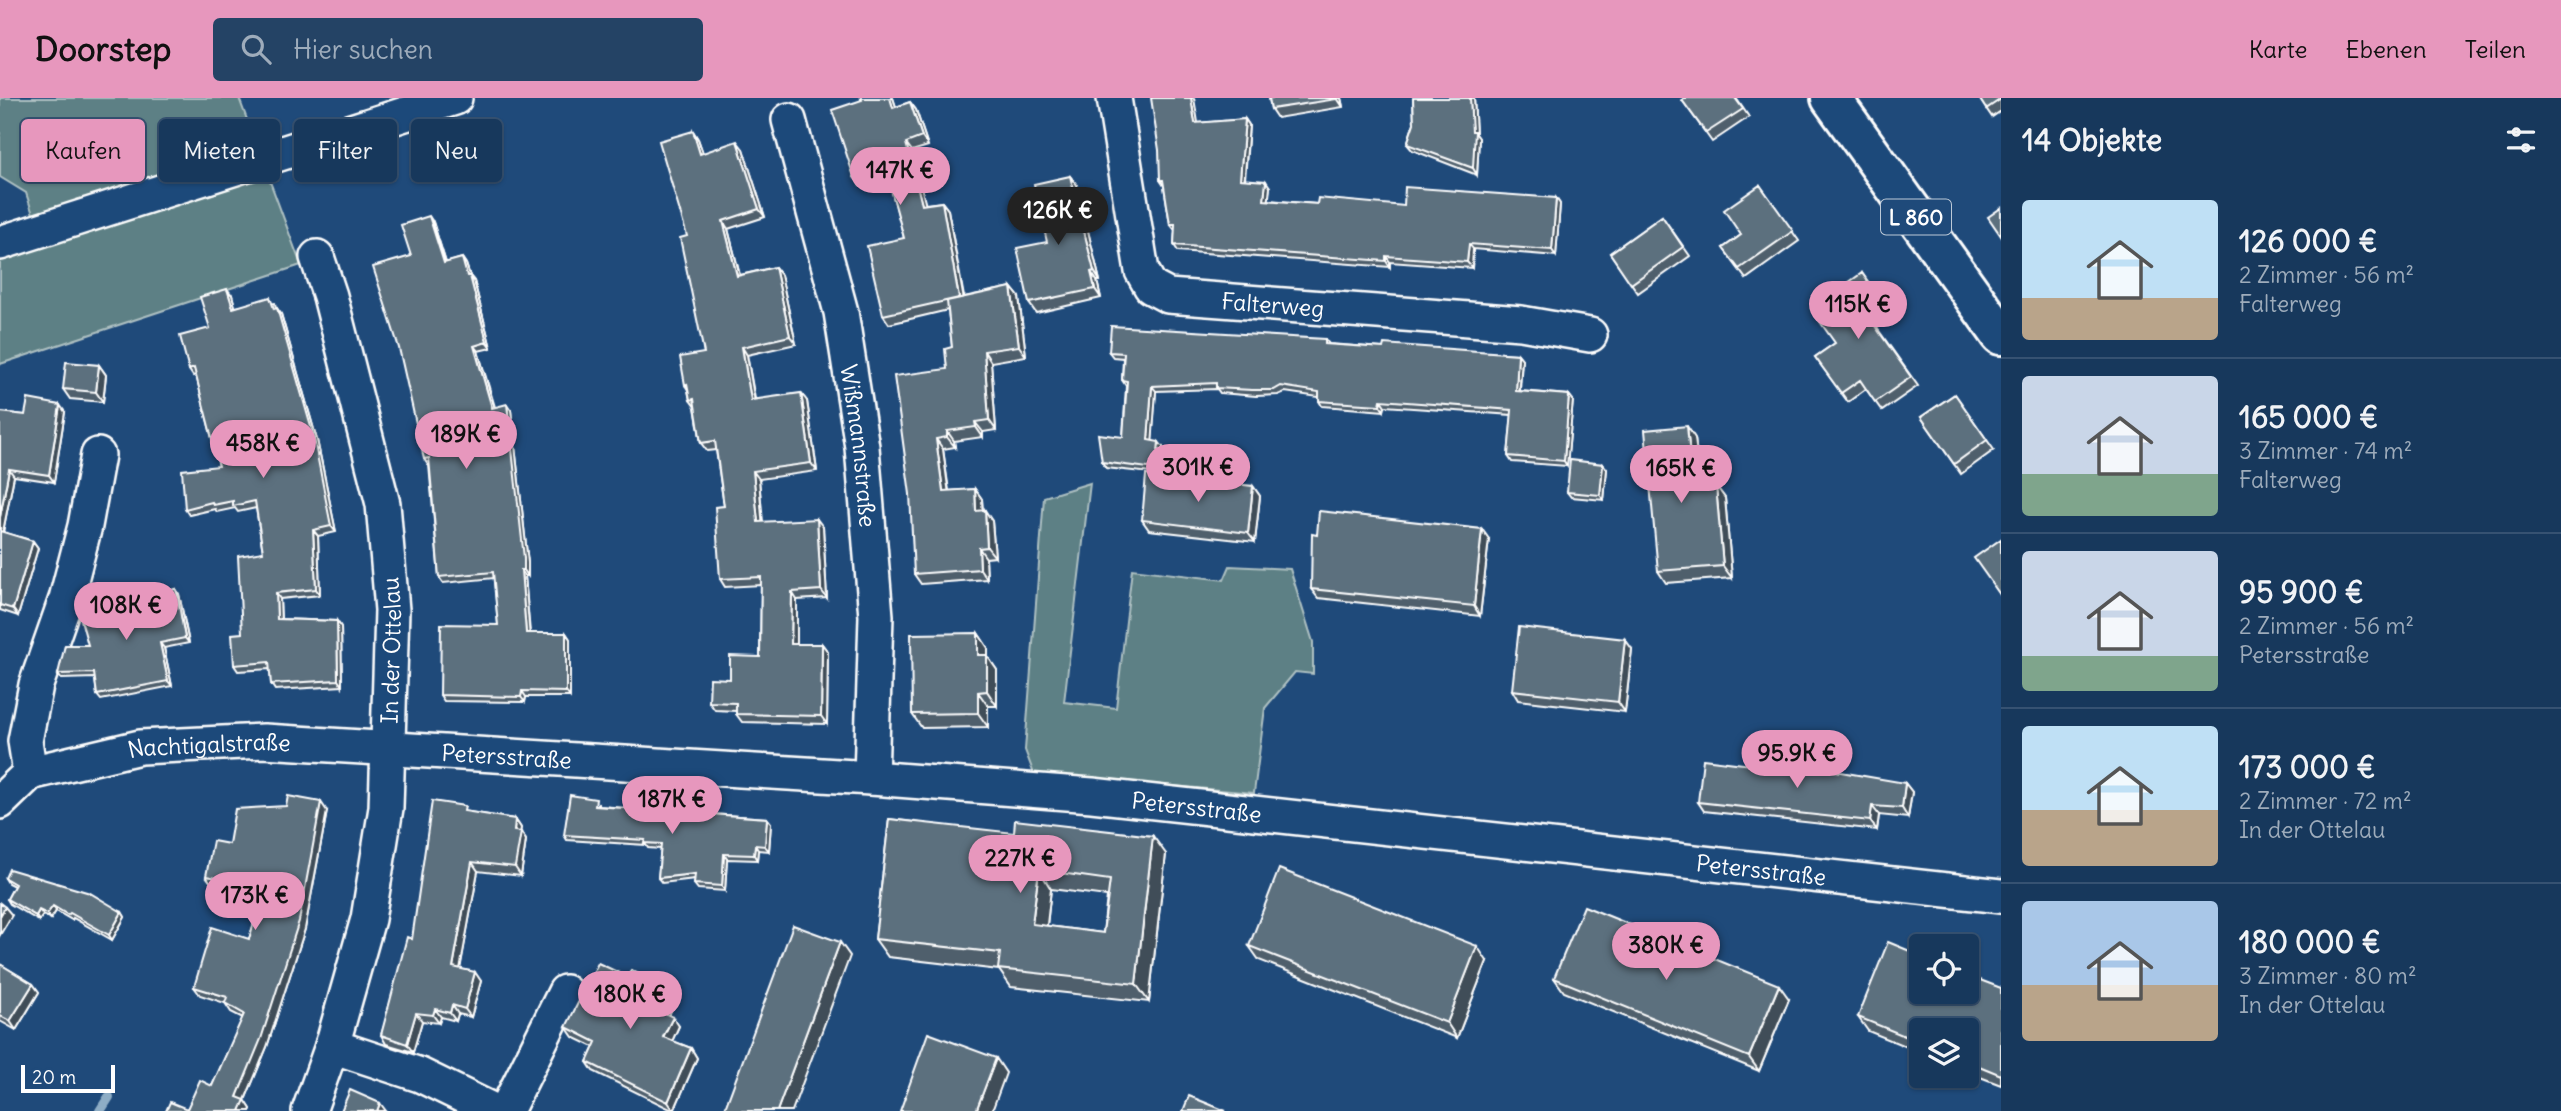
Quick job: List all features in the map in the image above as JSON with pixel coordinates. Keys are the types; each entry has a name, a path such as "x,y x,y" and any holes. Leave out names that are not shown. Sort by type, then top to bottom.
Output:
{"main road":[{"name":"L 860","path":"1831,98 2001,335"}],"street":[{"path":"0,243 455,98"},
{"name":"Falterweg","path":"1114,98 1142,271 1151,287 1168,296 1521,323 1590,335"},
{"name":"Wißmannstraße","path":"789,120 841,312 862,447 876,616 871,778"},
{"name":"In der Ottelau","path":"309,1111 332,1046 368,919 386,808 390,750 392,610 383,504 330,296 317,257"},
{"path":"0,802 30,773 25,741 36,685 66,599 85,526 98,455"},
{"name":"Nachtigalstraße","path":"30,773 140,747 194,743 264,741 390,750"},
{"name":"Petersstraße","path":"390,750 871,778 1205,806 2001,896"},
{"path":"506,1111 565,992"},
{"path":"332,1046 421,1075 494,1111"}],"green space":[{"path":"0,98 239,98 247,119 159,119 159,182 270,182 301,265 0,364 0,256 42,242 26,193 0,177"},
{"path":"1090,483 1064,702 1116,708 1132,569 1224,580 1230,566 1290,569 1313,642 1313,674 1295,672 1265,708 1254,793 1034,774 1025,750 1044,497"}],"building":[{"path":"861,98 890,98 893,108 910,102 922,137 906,143 922,205 942,202 959,298 883,315 867,246 904,238 885,167 854,177 832,110 862,100"},
{"path":"1151,98 1191,98 1195,123 1245,119 1240,179 1266,181 1264,200 1317,204 1318,198 1404,206 1405,187 1556,198 1552,250 1469,244 1467,262 1386,256 1386,261 1174,245 1175,224 1170,224 1163,180 1160,180 1159,150"},
{"path":"1269,98 1337,98 1337,99 1271,109"},
{"path":"1413,98 1470,98 1472,131 1475,131 1473,168 1407,144 1414,123"},
{"path":"1735,98 1743,109 1706,133 1682,100"},
{"path":"1979,98 2001,98 2001,99 1986,109"},
{"path":"693,131 700,154 737,141 759,209 723,221 737,276 775,267 790,336 742,347 751,400 801,393 811,463 753,471 758,522 817,519 821,590 792,592 791,644 822,644 821,716 736,714 736,703 709,702 710,678 730,679 730,656 760,657 761,577 720,579 715,507 724,506 715,441 701,443 694,399 690,400 687,384 685,385 680,357 704,353 680,238 687,236 659,141"},
{"path":"1070,176 1094,271 1091,272 1095,289 1029,303 1017,248 1047,242 1034,184"},
{"path":"1760,185 1793,231 1739,269 1723,248 1741,235 1724,210"},
{"path":"2001,208 2001,236 1988,217"},
{"path":"429,216 444,263 462,258 467,276 470,276 487,342 474,346 492,408 507,404 524,558 524,570 521,570 526,633 566,633 566,692 522,691 521,697 440,695 441,624 498,625 493,572 439,577 429,458 424,459 399,348 373,267 411,256 401,225"},
{"path":"1662,216 1683,247 1631,284 1610,253"},
{"path":"1862,273 1886,308 1870,319 1911,377 1875,402 1860,380 1841,393 1815,357 1835,343 1811,309"},
{"path":"1011,287 1019,346 984,351 989,420 975,422 976,427 947,431 947,437 936,439 943,491 975,489 976,511 985,510 987,547 979,548 980,569 914,574 910,494 894,376 947,369 945,349 952,347 947,301"},
{"path":"227,289 233,308 270,297 274,309 277,308 313,434 331,526 313,530 316,589 276,593 277,619 337,621 338,680 271,684 269,662 234,665 232,634 242,633 238,556 263,552 255,501 233,506 233,501 213,505 212,502 185,509 182,470 219,466 194,368 189,370 180,336 210,328 200,297"},
{"path":"1111,326 1325,339 1325,344 1383,348 1384,344 1518,354 1516,391 1569,395 1564,461 1508,456 1512,410 1381,400 1380,405 1319,401 1319,392 1281,386 1274,390 1216,388 1216,383 1152,386 1148,440 1159,442 1156,469 1102,462 1098,434 1123,437 1127,381 1122,380 1124,353 1109,352"},
{"path":"66,362 99,365 96,392 63,389"},
{"path":"1955,394 1987,440 1954,464 1921,417"},
{"path":"28,399 60,405 49,475 9,469 0,517 0,412 25,415"},
{"path":"1687,426 1693,488 1716,486 1723,566 1658,571 1645,430"},
{"path":"1570,460 1603,464 1600,495 1567,492"},
{"path":"1146,475 1253,486 1248,533 1142,520"},
{"path":"1319,511 1482,529 1474,606 1311,589 1312,534 1317,535"},
{"path":"0,531 33,541 13,609 0,605"},
{"path":"2001,539 2001,596 1974,558"},
{"path":"176,589 185,638 160,643 168,681 97,695 94,673 58,674 65,645 88,645 78,609"},
{"path":"1519,627 1625,639 1618,702 1512,690"},
{"path":"978,633 978,655 987,655 987,691 978,692 978,713 912,714 911,634"},
{"path":"1703,759 1793,770 1794,764 1905,783 1902,808 1872,806 1870,821 1698,802"},
{"path":"570,795 596,799 595,806 767,818 765,846 755,845 754,855 724,854 722,886 694,884 695,874 658,878 661,844 644,843 645,840 564,835"},
{"path":"288,796 321,802 299,921 261,1039 237,1097 245,1100 240,1111 166,1111 170,1102 187,1109 200,1080 212,1086 244,1014 225,1003 227,997 194,987 212,927 249,939 265,887 206,876 213,841 229,844 235,809 286,806"},
{"path":"432,801 465,806 464,811 515,819 514,831 521,832 515,867 472,862 453,967 475,972 465,1009 452,1005 450,1013 435,1009 433,1015 416,1013 407,1044 381,1035 407,937 412,939"},
{"path":"889,819 1014,833 1015,820 1153,836 1136,984 998,969 1000,953 875,939","holes":["1039,870 1110,880 1103,933 1032,924"]},
{"path":"9,869 90,893 122,912 109,935 53,906 47,914 39,910 36,916 7,899 15,884 5,878"},
{"path":"1279,869 1477,946 1447,1023 1249,946"},
{"path":"0,903 5,907 0,916"},
{"path":"1584,906 1779,985 1749,1057 1554,978"},
{"path":"793,925 840,942 777,1111 724,1111"},
{"path":"1888,942 1909,951 1909,1004 1979,1004 1979,980 2001,988 2001,1075 1979,1066 1979,1018 1909,1018 1909,1038 1858,1017"},
{"path":"598,963 628,977 631,970 669,991 660,1011 673,1017 663,1037 691,1048 668,1102 587,1062 596,1042 566,1027"},
{"path":"0,964 33,984 10,1021 0,1016"},
{"path":"928,1033 996,1058 976,1111 900,1111"},
{"path":"350,1090 380,1103 377,1111 341,1111"},
{"path":"1189,1096 1226,1111 1183,1111"}],"waterway":[{"path":"100,1111 109,1097"}]}
